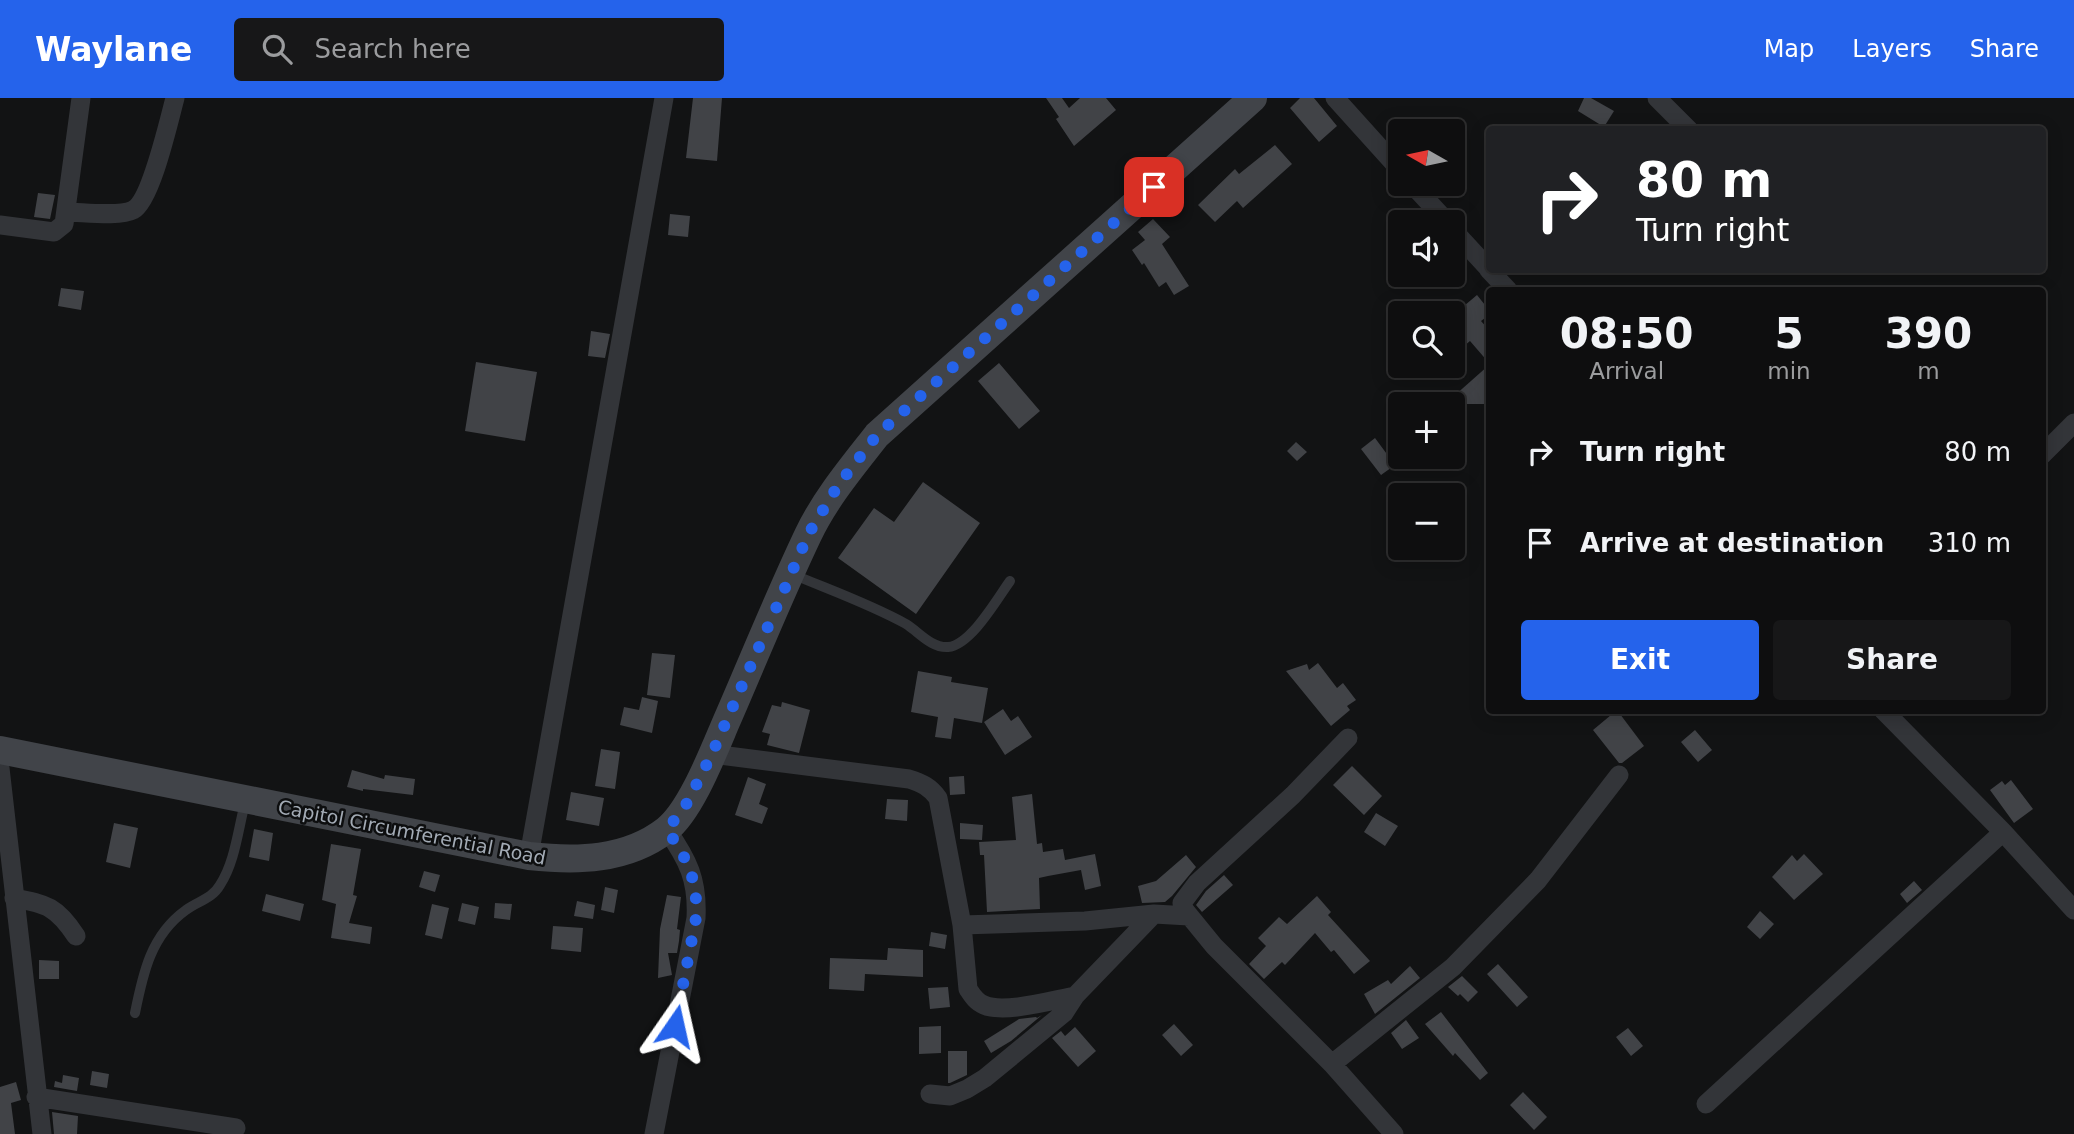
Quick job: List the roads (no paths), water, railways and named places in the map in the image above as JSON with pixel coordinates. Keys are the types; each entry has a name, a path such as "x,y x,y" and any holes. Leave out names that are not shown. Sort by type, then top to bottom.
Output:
{"main road":[{"name":"Capitol Circumferential Road","path":"0,750 529,856 563,860 601,858 636,847 667,830 687,803 712,754 809,533 839,484 877,435 1253,98"}],"street":[{"path":"0,225 54,232 64,224 81,98"},
{"path":"67,212 124,213 141,203 152,178 175,98"},
{"path":"529,856 664,98"},
{"path":"1335,98 1388,157"},
{"path":"1657,98 1685,126"},
{"path":"1423,196 1436,210"},
{"path":"1465,243 1486,266"},
{"path":"1493,273 1505,287"},
{"path":"2046,451 2074,424"},
{"path":"1887,714 2003,832 2074,910"},
{"path":"1348,738 1293,795 1186,894 1182,906 1214,946 1332,1064 1394,1134"},
{"path":"712,754 908,779 933,790 939,799 962,925 968,989 974,998 985,1006 1001,1008 1075,996"},
{"path":"0,768 42,1134"},
{"path":"1332,1064 1453,967 1538,880 1619,775"},
{"path":"654,1134 696,909 695,883 688,864 667,830"},
{"path":"1706,1104 2003,832"},
{"path":"14,898 55,909 76,936"},
{"path":"962,925 1085,921 1154,914 1189,916"},
{"path":"930,1094 950,1096 985,1079 1064,1013 1075,996 1154,914"},
{"path":"36,1097 236,1128"}],"lane":[{"path":"791,574 884,612 910,626 926,640 948,647 973,631 1010,581"},
{"path":"135,1013 143,974 152,949 164,929 187,909 208,899 220,887 230,864 246,799"}]}
